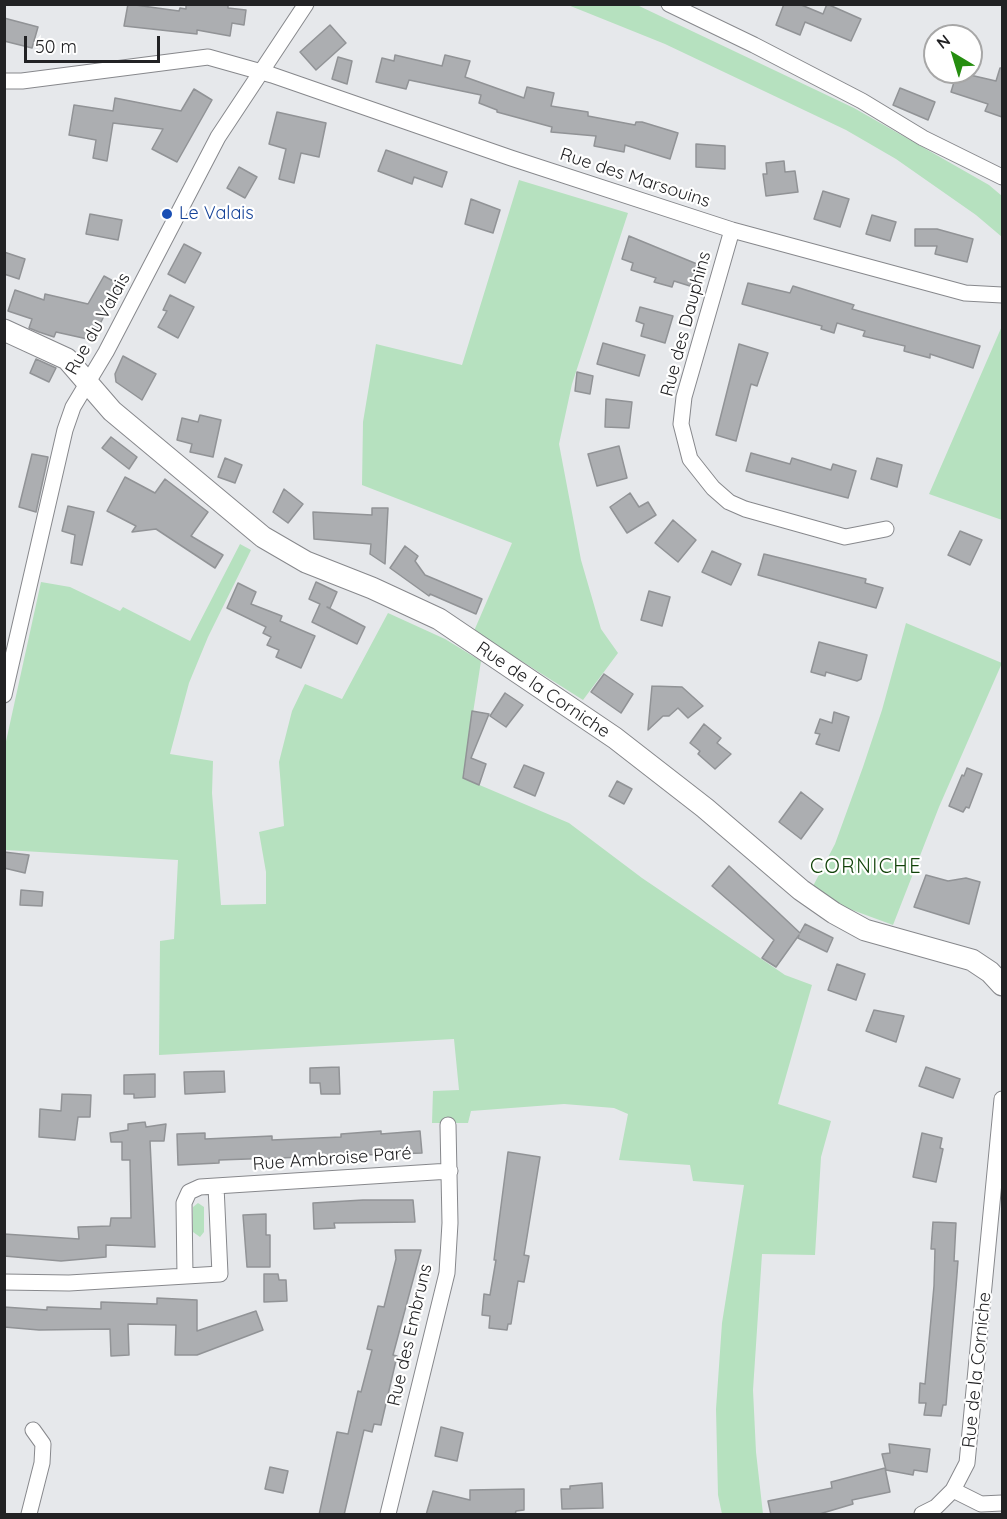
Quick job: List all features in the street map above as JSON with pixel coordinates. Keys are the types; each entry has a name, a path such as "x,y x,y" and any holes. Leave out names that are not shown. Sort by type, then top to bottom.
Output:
{"street":[{"name":"Rue du Valais","path":"4,695 65,430 73,407 106,352 218,137 306,4"},
{"path":"669,4 862,101 923,138 1002,177"},
{"name":"Rue des Marsouins","path":"4,81 22,81 208,57 261,72 511,158 732,230 965,293 1002,295"},
{"name":"Rue des Dauphins","path":"732,230 684,397 681,424 690,459 713,488 729,502 845,537 886,529"},
{"name":"Rue de la Corniche","path":"4,330 67,359 112,411 263,537 306,562 372,588 439,619 615,738 705,808 801,890 834,913 865,930 972,960 990,972 1002,985"},
{"path":"972,960 1002,963"},
{"name":"Rue de la Corniche","path":"922,1515 936,1507 953,1490 967,1463 972,1437 1002,1099"},
{"name":"Rue des Embruns","path":"388,1515 447,1273 450,1171 448,1125"},
{"name":"Rue Ambroise Paré","path":"185,1276 184,1203 189,1192 200,1187 450,1171"},
{"path":"4,1282 69,1283 220,1274 216,1186"},
{"path":"29,1515 42,1463 42,1444 33,1430"},
{"path":"953,1490 981,1504 1002,1503"}],"green space":[{"path":"568,5 637,5 854,108 989,185 1002,196 1002,237 976,215 896,159 846,130 665,44"},
{"path":"519,180 628,213 572,384 559,444 581,560 601,629 618,653 583,700 474,631 512,543 362,485 363,422 376,344 462,365"},
{"path":"1002,326 1002,520 929,494"},
{"path":"240,544 251,550 208,637 189,683 170,754 213,761 212,793 221,905 266,904 266,872 259,832 284,826 279,762 292,711 305,684 342,699 388,613 445,639 481,661 463,778 569,823 642,878 785,975 812,985 778,1104 831,1121 821,1157 815,1255 762,1254 753,1390 756,1452 763,1514 722,1514 718,1495 716,1409 722,1323 744,1185 693,1181 690,1165 619,1160 628,1114 614,1108 564,1104 471,1111 468,1123 432,1123 433,1091 459,1090 454,1039 159,1055 160,941 174,939 178,860 5,850 5,746 41,582 70,587 120,611 123,607 190,641"},
{"path":"906,623 1002,663 939,807 893,925 844,907 812,888 835,844 863,767 882,710"},
{"path":"198,1203 204,1207 204,1232 200,1237 193,1232 193,1207"}],"building":[{"path":"128,4 179,11 180,8 186,9 186,4 228,4 228,8 246,10 244,25 232,23 230,36 197,30 197,34 124,26"},
{"path":"784,4 799,4 823,14 827,4 861,19 851,41 805,22 800,35 776,25"},
{"path":"4,18 38,27 32,48 4,41"},
{"path":"330,25 346,43 316,70 300,52"},
{"path":"395,55 442,66 445,55 470,61 465,77 524,98 527,87 554,93 551,106 588,112 588,116 635,125 636,122 642,122 678,133 670,159 625,145 624,152 594,146 596,136 551,132 552,127 497,112 479,103 481,95 409,80 406,89 376,82 382,58 394,61"},
{"path":"338,57 352,61 347,84 332,79"},
{"path":"1000,68 1002,68 1002,117 985,111 988,104 951,92 953,84 983,84 983,78 996,81"},
{"path":"900,88 935,102 928,120 893,105"},
{"path":"194,89 212,100 177,162 152,149 163,129 113,123 107,161 93,158 96,140 69,135 74,105 113,111 115,98 181,111"},
{"path":"277,112 326,123 319,157 301,153 294,183 279,179 286,149 269,144"},
{"path":"696,144 725,146 725,169 696,167"},
{"path":"386,150 447,172 442,187 414,177 412,184 378,171"},
{"path":"784,161 785,172 795,171 798,192 766,196 763,174 767,174 766,163"},
{"path":"239,167 257,177 245,198 227,188"},
{"path":"823,191 849,199 840,227 814,219"},
{"path":"471,199 500,210 493,233 465,224"},
{"path":"90,214 122,220 118,240 86,234"},
{"path":"872,215 896,222 890,241 866,234"},
{"path":"915,229 937,229 973,239 967,262 935,254 937,246 915,246"},
{"path":"629,236 697,264 690,286 674,281 672,287 654,282 656,278 631,270 633,263 622,259"},
{"path":"184,244 201,253 185,283 168,274"},
{"path":"4,252 25,259 19,279 4,274"},
{"path":"104,276 124,287 113,308 109,306 92,340 56,332 54,337 39,332 29,328 32,319 8,311 15,290 44,300 45,294 88,304"},
{"path":"748,283 790,293 793,286 854,305 852,309 980,346 973,368 930,354 930,358 904,351 905,346 863,336 865,331 837,323 834,333 821,329 822,326 742,304"},
{"path":"170,295 194,307 178,338 158,327 167,311 163,310"},
{"path":"640,307 673,316 665,343 641,336 644,324 636,321"},
{"path":"603,343 645,355 639,376 597,364"},
{"path":"739,344 768,353 757,386 751,384 736,441 716,435"},
{"path":"123,356 156,374 142,400 116,382 115,374"},
{"path":"36,359 56,368 49,382 30,373"},
{"path":"577,372 593,376 590,394 575,391"},
{"path":"606,399 632,402 629,428 605,427"},
{"path":"200,415 221,420 213,457 190,452 192,444 177,440 182,418 198,422"},
{"path":"111,437 137,457 129,469 102,448"},
{"path":"619,446 627,478 597,486 588,454"},
{"path":"751,453 790,464 792,458 831,470 833,464 856,471 848,498 746,471"},
{"path":"32,454 48,457 36,512 19,507"},
{"path":"225,458 242,465 235,483 218,477"},
{"path":"877,458 902,465 897,487 871,479"},
{"path":"125,477 155,493 165,479 208,512 191,536 223,555 215,568 156,529 132,532 136,526 107,511"},
{"path":"284,489 303,504 288,523 273,512"},
{"path":"630,493 639,507 648,502 656,515 627,533 610,507"},
{"path":"68,506 94,512 82,565 71,563 75,535 62,531"},
{"path":"372,508 388,508 385,564 370,554 371,544 314,539 313,512 372,515"},
{"path":"673,520 696,540 678,562 655,543"},
{"path":"960,531 982,540 970,565 948,555"},
{"path":"405,546 418,556 415,561 425,575 482,599 476,614 430,594 429,596 390,568"},
{"path":"712,551 741,564 731,585 702,572"},
{"path":"764,554 866,579 865,583 883,588 876,608 758,575"},
{"path":"316,582 337,592 330,608 327,607 365,627 357,644 312,622 320,604 309,599"},
{"path":"238,583 256,592 251,604 282,616 280,621 315,636 301,668 276,657 279,650 267,645 271,637 263,633 266,627 227,608"},
{"path":"649,591 670,597 662,626 641,620"},
{"path":"819,642 867,655 861,679 857,681 826,672 825,676 811,672"},
{"path":"604,674 633,694 621,713 591,692"},
{"path":"652,686 682,687 703,706 688,718 678,708 669,716 663,716 648,730"},
{"path":"505,693 523,705 506,727 490,716"},
{"path":"472,711 489,714 471,758 486,764 479,785 463,778"},
{"path":"834,712 849,717 839,751 816,744 820,734 815,733 820,719 832,723"},
{"path":"704,724 721,738 717,743 731,754 715,769 698,754 700,751 690,743"},
{"path":"524,765 544,773 535,796 514,787"},
{"path":"967,768 982,774 969,808 966,807 963,812 949,806"},
{"path":"617,781 632,789 624,804 609,796"},
{"path":"801,792 823,809 801,839 779,822"},
{"path":"4,852 29,855 25,873 4,868"},
{"path":"729,866 800,933 805,924 833,938 827,952 798,938 799,935 776,967 762,958 774,940 712,886"},
{"path":"926,875 948,881 966,878 980,882 969,924 914,907"},
{"path":"21,890 43,892 42,906 20,905"},
{"path":"837,964 865,974 856,1000 828,990"},
{"path":"874,1010 904,1016 896,1042 866,1031"},
{"path":"339,1067 340,1094 321,1094 320,1083 310,1083 310,1068"},
{"path":"926,1067 960,1079 953,1098 919,1086"},
{"path":"224,1071 225,1092 185,1094 184,1072"},
{"path":"155,1074 155,1097 134,1098 134,1094 124,1094 124,1075"},
{"path":"62,1094 91,1095 90,1117 78,1117 75,1140 39,1137 40,1109 61,1111"},
{"path":"145,1122 146,1127 166,1124 164,1141 150,1141 155,1247 106,1245 106,1257 61,1261 4,1256 4,1234 79,1239 78,1227 110,1226 111,1218 131,1218 130,1160 122,1160 122,1142 111,1142 110,1133 128,1130 128,1124"},
{"path":"381,1131 381,1134 420,1131 422,1153 219,1160 219,1163 178,1165 177,1134 205,1133 205,1139 272,1136 272,1140 341,1137 341,1134"},
{"path":"922,1133 942,1138 940,1148 943,1149 936,1182 913,1177"},
{"path":"508,1152 540,1157 524,1255 529,1256 524,1282 518,1281 511,1324 508,1324 507,1330 489,1328 490,1316 482,1315 484,1294 490,1295 496,1260 494,1260"},
{"path":"413,1200 415,1222 334,1223 335,1228 314,1229 313,1203"},
{"path":"266,1214 266,1235 270,1235 270,1267 247,1267 243,1215"},
{"path":"933,1222 956,1223 954,1261 958,1261 946,1405 943,1405 941,1416 924,1415 926,1403 919,1403 920,1383 925,1384 934,1286 935,1249 931,1249"},
{"path":"395,1250 421,1250 393,1355 397,1356 381,1425 374,1424 372,1432 364,1430 344,1515 319,1515 337,1432 348,1434 358,1391 361,1392 372,1350 367,1349 378,1306 384,1307 396,1259"},
{"path":"264,1274 278,1274 279,1280 286,1280 287,1301 264,1302"},
{"path":"157,1298 197,1300 197,1331 256,1311 263,1330 197,1355 175,1355 176,1325 128,1324 129,1355 111,1356 110,1329 39,1330 4,1327 4,1307 47,1310 47,1307 101,1309 101,1302 157,1304"},
{"path":"441,1427 463,1433 457,1461 435,1456"},
{"path":"889,1444 930,1449 927,1472 914,1470 913,1475 886,1470 882,1454 890,1453"},
{"path":"270,1467 288,1471 283,1493 265,1489"},
{"path":"885,1468 890,1492 852,1500 853,1504 816,1515 771,1515 768,1501 832,1488 831,1482"},
{"path":"602,1483 603,1508 562,1509 561,1489"},
{"path":"524,1489 524,1510 516,1511 515,1515 426,1515 433,1491 470,1500 470,1490"}],"place":[{"name":"Le Valais","path":"167,214"}],"district":[{"name":"CORNICHE","path":"866,867"}]}
